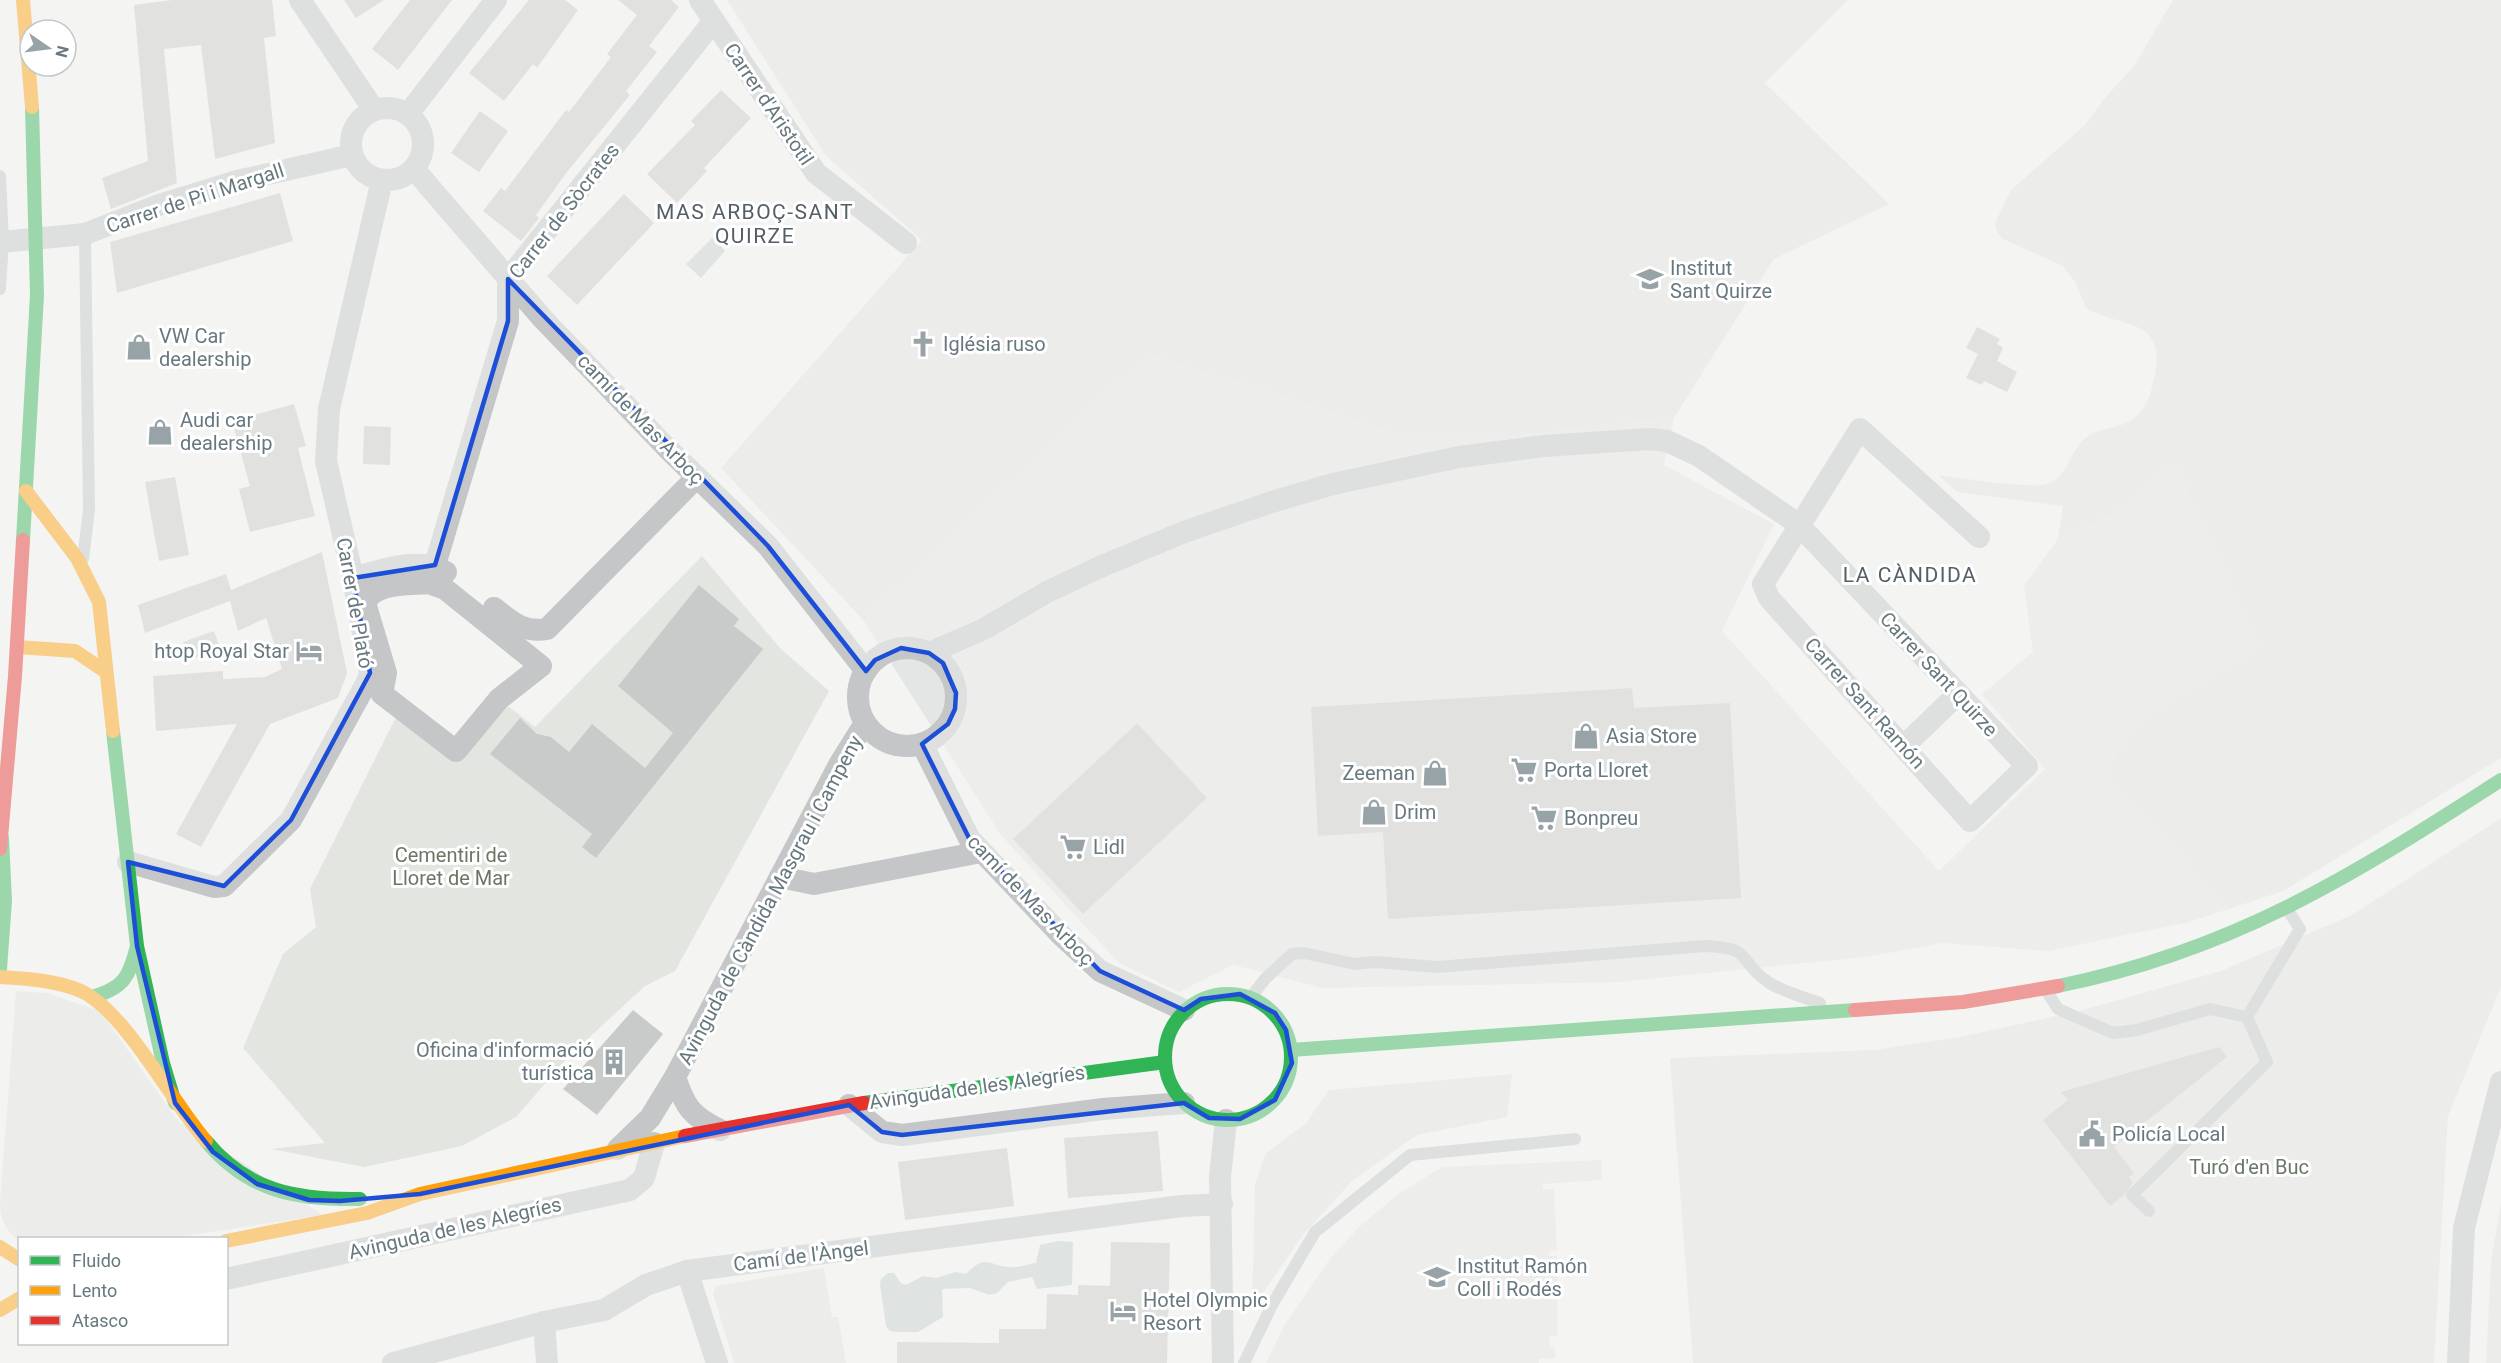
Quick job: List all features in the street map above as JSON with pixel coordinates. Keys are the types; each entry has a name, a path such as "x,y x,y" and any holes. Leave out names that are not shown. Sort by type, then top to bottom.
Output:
{"main road":[{"path":"0,969 5,901 1,844 24,536 38,239 34,136 23,0"},
{"path":"26,491 93,584 100,618 137,946 163,1063 175,1103"},
{"path":"8,541 24,536"},
{"path":"16,647 78,642 100,618"},
{"path":"0,630 18,632"},
{"path":"78,642 106,672"},
{"path":"1292,1050 1963,1002 2046,990 2104,977 2170,958 2249,927 2337,882 2501,780"},
{"path":"92,997 114,990 127,980 137,946"},
{"path":"0,977 71,987 92,997 124,1028 175,1103 213,1152 235,1171 280,1193 309,1200 340,1201 420,1194"},
{"path":"1220,993 1251,997 1275,1013 1286,1030 1292,1050 1288,1077 1275,1100 1253,1115 1226,1120 1209,1118 1185,1103 1173,1089 1165,1062 1166,1043 1172,1025 1184,1010 1201,999 1220,993"},
{"name":"Avinguda de les Alegríes","path":"849,1105 1165,1062"},
{"path":"228,1241 367,1213 420,1194 618,1149 849,1105"},
{"path":"0,1247 18,1259"},
{"path":"0,1310 18,1299"}],"street":[{"path":"300,0 374,110"},
{"path":"408,114 496,0"},
{"name":"Carrer d'Aristotil","path":"700,0 816,173 906,243"},
{"name":"Carrer de Sòcrates","path":"435,565 508,321 508,279 713,22"},
{"path":"396,108 408,114 421,130 423,142 421,157 414,169 400,178 382,180 370,177 359,168 352,155 351,136 356,124 365,114 374,110 396,108"},
{"name":"Carrer de Pi i Margall","path":"2,242 85,234 159,205 237,181 352,155"},
{"name":"camí de Mas Arboç","path":"414,169 508,279 697,477 768,546 866,671"},
{"name":"Carrer de Plató","path":"128,862 214,887 224,886 291,820 370,673 353,578 326,461 329,409 382,180"},
{"path":"929,653 984,629 1047,592 1184,532 1333,484 1459,457 1618,440 1667,441 1699,456 1798,524 1860,429 1979,537"},
{"path":"353,578 400,567 435,565 520,628 534,631 547,629 697,477"},
{"name":"Carrer Sant Ramón","path":"1798,524 1763,584 1769,598 1970,821"},
{"name":"Carrer Sant Quirze","path":"1798,524 2027,766 1970,821"},
{"path":"428,583 445,589 541,666 499,699 456,750 382,694 386,673 365,603 369,594 376,589 428,583"},
{"path":"916,648 929,653 943,663 952,677 956,701 948,724 937,736 922,744 909,747 890,743 873,733 865,723 858,697 866,671 875,660 887,652 916,648"},
{"path":"1904,746 1958,694"},
{"name":"Avinguda de Càndida Masgrau i Campeny","path":"618,1149 650,1118 675,1077 780,877 865,723"},
{"name":"camí de Mas Arboç","path":"922,744 969,838 1062,936 1100,970 1184,1010"},
{"path":"780,877 814,884 981,852"},
{"name":"Avinguda de Càndida Masgrau i Campeny","path":"675,1077 684,1104 705,1123 720,1130"},
{"path":"2458,1363 2464,1228 2501,1082"},
{"name":"Avinguda de les Alegríes","path":"849,1105 882,1132 902,1135 1103,1109 1185,1103"},
{"path":"1223,1354 1220,1177 1226,1120"},
{"name":"Avinguda de les Alegríes","path":"228,1279 630,1190 644,1178 654,1143"},
{"name":"Camí de l'Àngel","path":"398,1363 543,1322 604,1310 646,1285 687,1270 1182,1206 1222,1204"},
{"path":"687,1270 717,1363"},
{"path":"543,1322 547,1363"}],"lane":[{"path":"0,176 2,242 0,289"},
{"path":"82,566 89,510 85,234"},
{"path":"2247,1017 2300,929 2287,908"},
{"path":"1251,997 1265,979 1292,954 1304,953 1355,963 1375,962 1437,967 1707,946 1732,947 1745,956 1766,981 1787,992 1844,1011"},
{"path":"2046,990 2058,1009 2112,1033 2138,1030 2210,1009 2247,1017"},
{"path":"2149,1212 2132,1195 2267,1062 2247,1017"},
{"path":"1244,1363 1251,1345 1315,1232 1410,1155 1575,1139"},
{"path":"1223,1354 1251,1345"}],"highlighted area":[{"path":"508,279 768,546 866,671 875,660 901,648 929,653 943,663 956,693 955,709 948,724 922,744 969,838 1100,971 1184,1010 1201,999 1240,994 1275,1013 1286,1030 1292,1063 1275,1100 1240,1119 1209,1118 1184,1103 902,1135 882,1132 849,1105 420,1194 340,1201 309,1200 257,1184 213,1152 175,1103 137,946 128,862 224,886 291,820 370,673 353,578 435,565 508,321"}],"shaded area":[{"path":"713,237 725,251 701,278 686,264"},
{"path":"1150,355 1395,433 1517,436 1674,418 1664,465 1774,524 1722,631 1939,871 2045,769 1982,694 2033,652 2024,585 2058,539 2116,514 2174,464 2259,647 2138,718 2101,779 2229,909 2189,922 2049,951 1941,943 1873,956 1620,982 1323,988 1233,965 1179,992 1118,962 1001,835 864,621"},
{"path":"214,631 220,648 189,660 183,642"},
{"name":"Institut Ramón Coll i Rodés","path":"1601,1160 1602,1180 1543,1184 1543,1189 1554,1189 1557,1251 1549,1251 1549,1256 1557,1256 1558,1294 1549,1295 1550,1300 1557,1299 1558,1336 1549,1337 1550,1347 1555,1347 1555,1358 1539,1359 1539,1363 1266,1363 1284,1326 1329,1260 1359,1227 1397,1195 1442,1167"},
{"path":"1058,1241 1073,1242 1072,1285 1037,1289 1032,1277 1008,1282 997,1293 989,1295 970,1288 942,1289 943,1317 918,1332 890,1331 886,1326 880,1285 881,1279 888,1273 894,1273 901,1283 906,1285 923,1276 936,1278 956,1272 966,1274 973,1267 984,1262 1014,1267 1036,1263 1040,1245"}],"green space":[{"path":"727,0 1848,0 1765,83 1889,204 1774,259 1674,418 1517,436 1395,433 1150,355 864,621 721,468 922,240 826,156"},
{"path":"2173,0 2501,0 2501,758 2283,891 2229,909 2101,779 2138,718 2258,647 2174,464 2116,514 2058,539 2063,506 1957,492 1938,475 2011,484 2047,484 2060,475 2082,441 2088,436 2130,421 2146,404 2152,389 2157,361 2155,346 2149,336 2140,329 2086,308 2075,282 2063,266 2003,239 1997,232 1995,223 2011,190 2085,125 2103,100 2134,66"},
{"name":"Cementiri de Lloret de Mar","path":"702,556 781,649 829,691 675,971 645,986 569,1056 516,1117 462,1146 364,1167 271,1149 325,1143 243,1048 283,954 316,927 310,889 400,709 456,750 499,699 535,727"},
{"name":"Turó d'en Buc","path":"2501,818 2501,987 2448,1116 2434,1363 1693,1363 1670,1058 1874,1050 1965,1036 2079,1011 2221,971 2352,915"},
{"path":"16,991 47,993 100,1011 179,1122 323,1215 179,1237 18,1237 18,1239 4,1224 0,1202"},
{"path":"1512,1074 1507,1117 1417,1135 1352,1181 1303,1235 1252,1309 1255,1184 1266,1153 1306,1123 1329,1090"},
{"path":"2501,1204 2501,1363 2486,1363 2491,1262"},
{"path":"824,1268 832,1317 838,1317 846,1363 734,1363 713,1294 716,1286"}],"building":[{"path":"172,0 272,0 276,36 264,38 275,143 215,159 201,45 164,49 177,183 111,209 102,178 148,161 134,5"},
{"path":"344,0 384,0 356,18"},
{"path":"410,0 452,0 398,70 372,49"},
{"path":"529,0 565,0 578,10 537,68 533,64 504,101 469,73"},
{"path":"618,0 671,0 679,7 649,46 657,52 626,91 630,95 567,172 536,215 539,218 521,241 483,211 501,188 505,191 566,110 569,112 611,57 607,54 637,15"},
{"path":"721,90 751,118 704,168 707,171 677,203 647,174 695,125 691,121"},
{"path":"480,111 508,131 479,172 451,153"},
{"path":"280,193 293,241 117,293 110,242"},
{"path":"624,194 654,223 577,305 547,276"},
{"path":"1977,327 2000,339 1997,344 2003,348 1997,361 2017,372 2007,392 1984,381 1982,385 1966,378 1978,354 1966,348"},
{"path":"294,404 306,446 298,448 315,516 250,532 239,489 250,486 232,421"},
{"path":"364,426 391,427 390,465 363,464"},
{"path":"175,477 189,555 159,561 145,482"},
{"path":"322,552 347,673 338,698 270,724 201,847 176,834 237,724 156,731 153,676 223,671 223,679 265,677 282,669 266,618 238,631 230,601 145,633 138,605 226,574 231,590"},
{"path":"699,585 739,619 734,626 763,649 596,858 582,847 592,834 490,754 520,718 537,734 551,737 569,752 592,724 645,768 673,733 618,686"},
{"name":"Porta Lloret","path":"1632,688 1634,708 1730,703 1741,898 1388,919 1383,832 1318,836 1311,707"},
{"path":"1137,723 1207,798 1083,914 1013,839"},
{"name":"Oficina d'informació turística","path":"633,1010 663,1034 597,1115 563,1089"},
{"name":"Policía Local","path":"2219,1047 2227,1057 2114,1147 2134,1173 2129,1177 2133,1183 2124,1195 2110,1206 2043,1120 2068,1100 2061,1092"},
{"path":"1158,1131 1163,1191 1068,1198 1064,1138"},
{"path":"1007,1148 1014,1206 905,1220 898,1162"},
{"name":"Hotel Olympic Resort","path":"1111,1242 1170,1243 1167,1363 897,1363 897,1342 999,1343 999,1329 1046,1329 1047,1294 1078,1295 1078,1285 1110,1286"}],"traffic: fast":[{"path":"23,540 37,295 32,107"},
{"path":"113,731 137,946 163,1063 175,1103"},
{"path":"2058,986 2121,971 2180,952 2290,906 2394,847 2501,780"},
{"path":"0,969 5,901 2,838"},
{"path":"92,997 111,990 124,980 137,946"},
{"path":"1228,994 1252,998 1273,1012 1287,1033 1291,1057 1287,1081 1273,1102 1252,1116 1228,1120 1204,1116 1183,1102 1169,1081 1165,1057 1169,1033 1183,1012 1204,998 1228,994"},
{"path":"1291,1050 1855,1010"},
{"path":"864,1103 1165,1062"},
{"path":"206,1141 239,1172 275,1189 315,1198 360,1199"}],"traffic: slow":[{"path":"23,0 32,107"},
{"path":"26,491 77,558 99,602 113,731"},
{"path":"17,647 75,651 106,672"},
{"path":"0,977 62,984 81,991 98,1002 131,1037 206,1141"},
{"path":"228,1241 367,1213 420,1194 685,1136"},
{"path":"0,1247 18,1259"},
{"path":"0,1310 18,1299"}],"traffic: jam":[{"path":"0,849 15,676 23,540"},
{"path":"1855,1010 1963,1002 2058,986"},
{"path":"685,1136 864,1103"}],"place":[{"name":"Institut Sant Quirze","path":"1650,279"},
{"name":"Iglésia ruso","path":"923,344"},
{"name":"VW Car dealership","path":"139,347"},
{"name":"Audi car dealership","path":"160,432"},
{"name":"htop Royal Star","path":"309,651"},
{"name":"Asia Store","path":"1586,736"},
{"name":"Porta Lloret","path":"1524,770"},
{"name":"Zeeman","path":"1435,773"},
{"name":"Drim","path":"1374,812"},
{"name":"Bonpreu","path":"1544,818"},
{"name":"Lidl","path":"1073,847"},
{"name":"Oficina d'informació turística","path":"614,1062"},
{"name":"Policía Local","path":"2092,1134"},
{"name":"Institut Ramón Coll i Rodés","path":"1437,1277"},
{"name":"Hotel Olympic Resort","path":"1123,1311"}],"district":[{"name":"MAS ARBOÇ-SANT QUIRZE","path":"755,224"},
{"name":"LA CÀNDIDA","path":"1910,575"}]}
